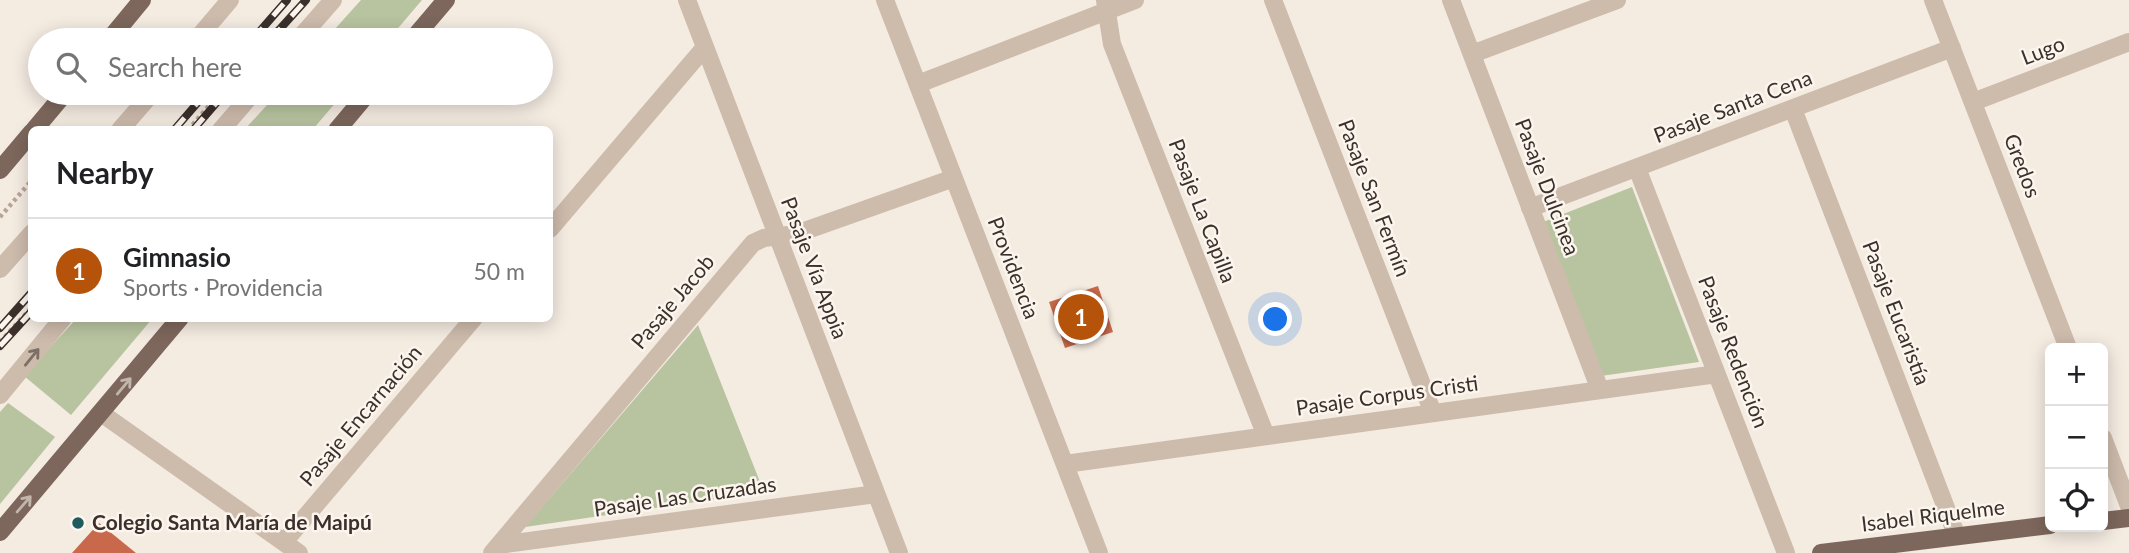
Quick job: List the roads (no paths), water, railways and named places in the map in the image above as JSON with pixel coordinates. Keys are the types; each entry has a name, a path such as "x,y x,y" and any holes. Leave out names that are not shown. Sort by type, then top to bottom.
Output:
{"main road":[{"path":"118,28 142,0"},
{"path":"422,28 446,0"},
{"path":"37,126 55,105"},
{"path":"340,126 358,105"},
{"path":"0,170 28,137"},
{"path":"0,532 177,322"},
{"path":"2108,520 2129,518"},
{"name":"Isabel Riquelme","path":"1821,553 1956,534 2045,526"}],"street":[{"path":"206,28 230,0"},
{"path":"308,28 333,0"},
{"name":"Pasaje Vía Appia","path":"687,0 899,553"},
{"name":"Providencia","path":"885,0 1099,553"},
{"path":"918,84 1106,6 1135,0"},
{"name":"Pasaje San Fermín","path":"1273,0 1433,412"},
{"name":"Pasaje Dulcinea","path":"1451,0 1600,390"},
{"path":"1472,54 1617,0"},
{"name":"Gredos","path":"1933,0 2066,343"},
{"name":"Pasaje La Capilla","path":"1106,6 1112,44 1266,436"},
{"name":"Lugo","path":"1973,102 2129,43"},
{"path":"553,225 705,47"},
{"name":"Pasaje Santa Cena","path":"1530,208 1952,48"},
{"path":"123,126 142,105"},
{"path":"224,126 243,105"},
{"name":"Pasaje Eucaristía","path":"1793,109 1956,534"},
{"name":"Pasaje Redención","path":"1637,168 1786,553"},
{"name":"Pasaje Jacob","path":"496,549 745,251 764,238 796,234 954,178"},
{"path":"0,269 28,238"},
{"path":"0,395 60,322"},
{"name":"Pasaje Encarnación","path":"284,542 471,322"},
{"name":"Pasaje Corpus Cristi","path":"1065,464 1717,374"},
{"path":"101,413 299,553"},
{"path":"2108,451 2129,506"},
{"name":"Pasaje Las Cruzadas","path":"496,549 876,494"}],"railway":[{"path":"262,28 287,0"},
{"path":"281,28 306,0"},
{"path":"177,126 196,105"},
{"path":"196,126 215,105"},
{"path":"0,328 28,296"},
{"path":"0,346 28,315"}],"place":[{"name":"Gimnasio","path":"1081,317"},
{"name":"Colegio Santa María de Maipú","path":"78,523"}]}
